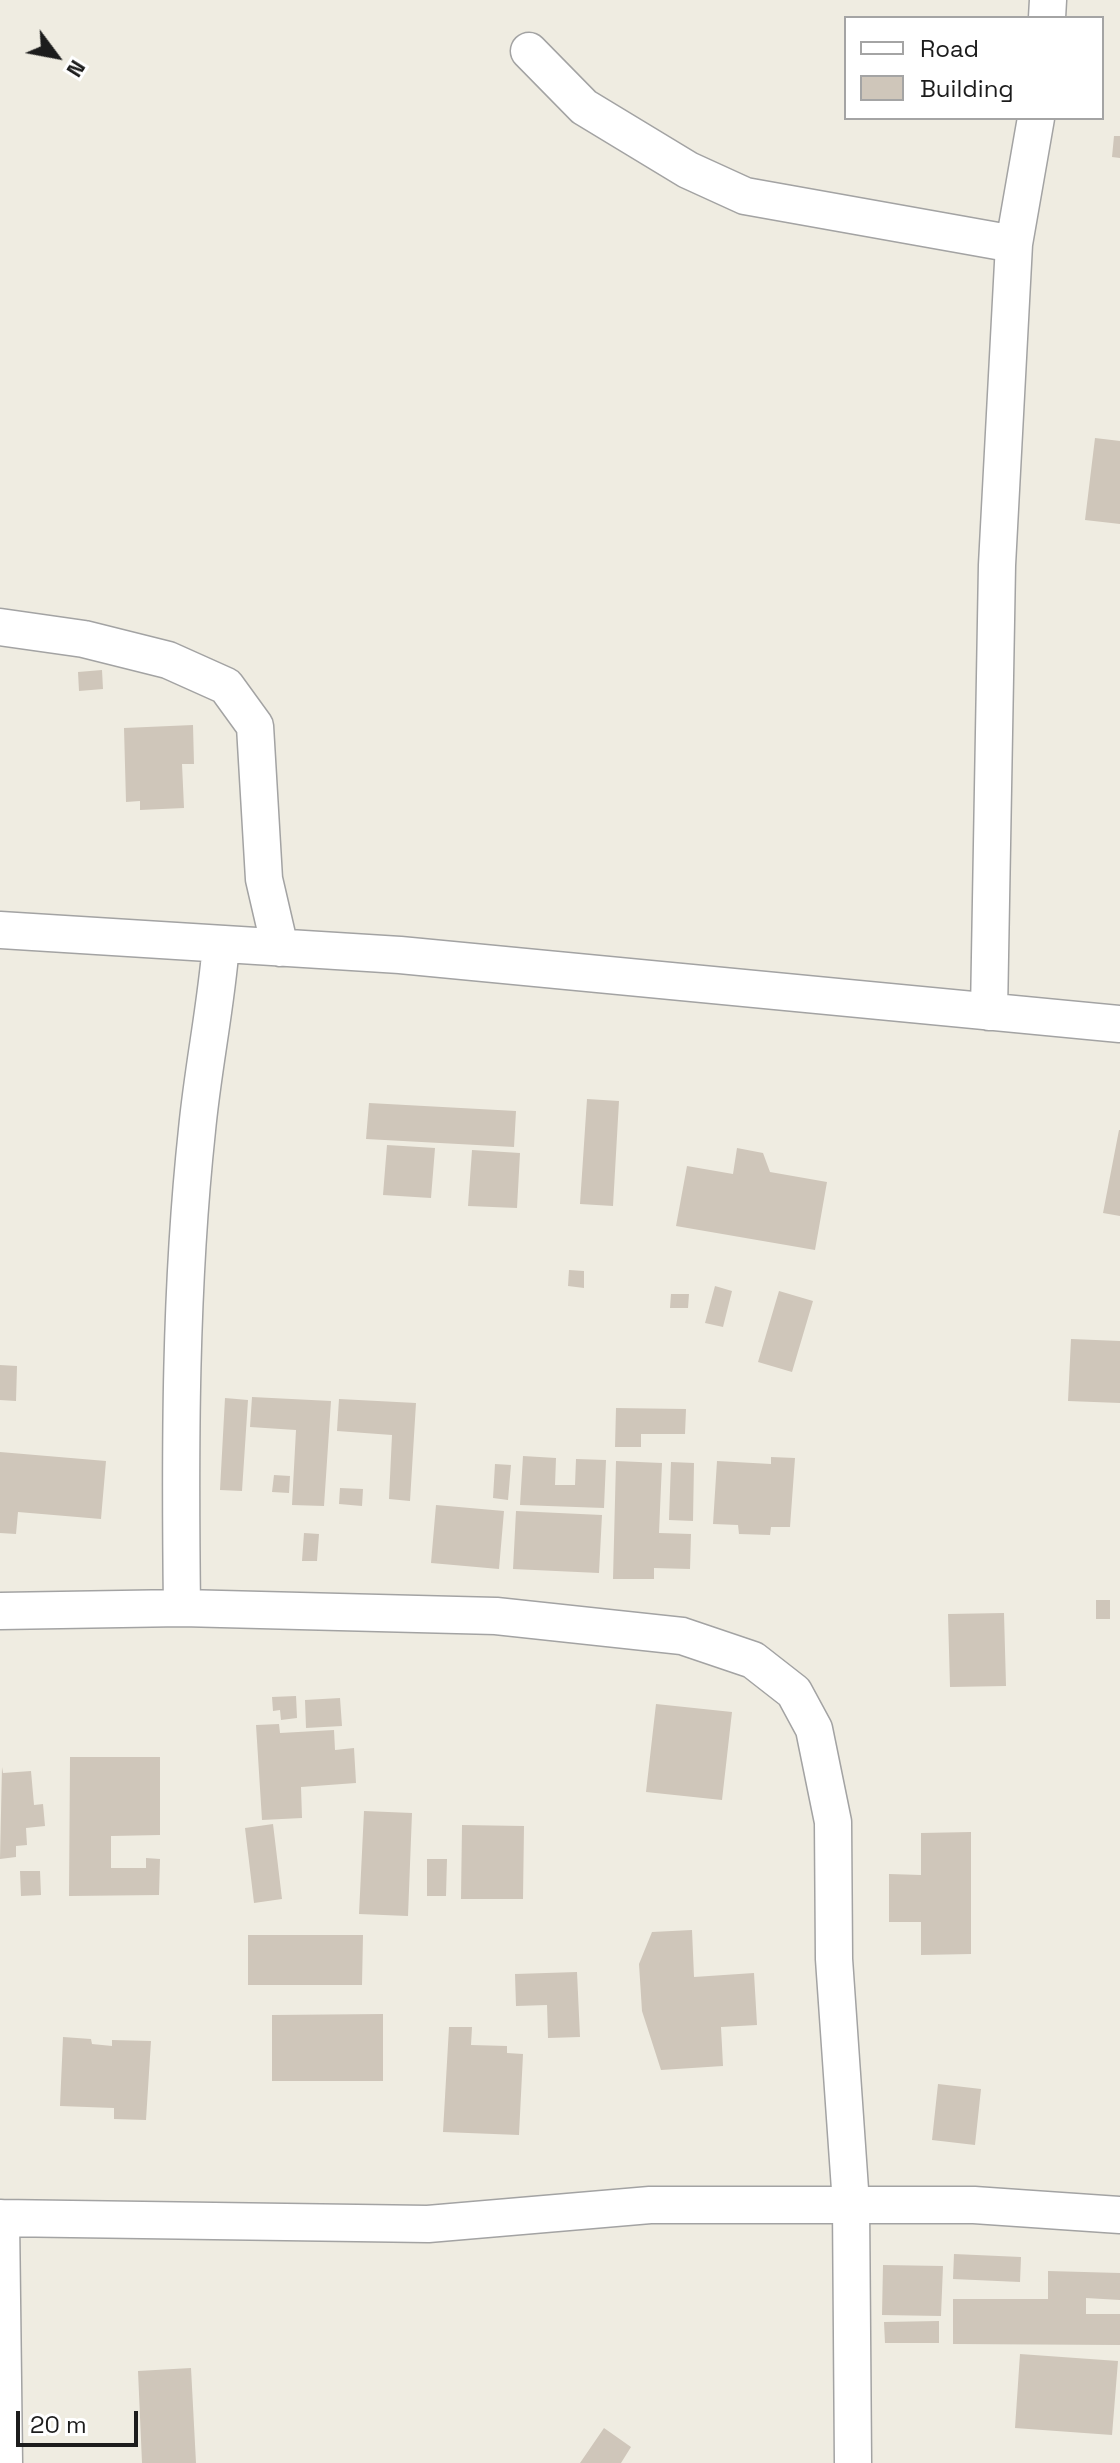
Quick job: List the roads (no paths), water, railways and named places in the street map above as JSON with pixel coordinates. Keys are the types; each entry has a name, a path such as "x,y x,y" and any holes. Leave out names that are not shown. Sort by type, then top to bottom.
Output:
{"street":[{"path":"529,51 584,107 688,170 745,196 1014,244"},
{"path":"989,1012 997,565 1014,244 1036,120"},
{"path":"0,627 84,639 168,660 226,686 255,726 264,879 280,948"},
{"path":"0,930 400,955 1120,1024"},
{"path":"182,1608 180,1436 197,1129 216,1010 221,944"},
{"path":"0,1611 182,1608 496,1616 682,1636 753,1660 794,1692 814,1729 833,1822 834,1959 851,2204 853,2463"},
{"path":"4,2463 0,2218 428,2224 650,2205 851,2204 974,2205 1120,2215"}]}
